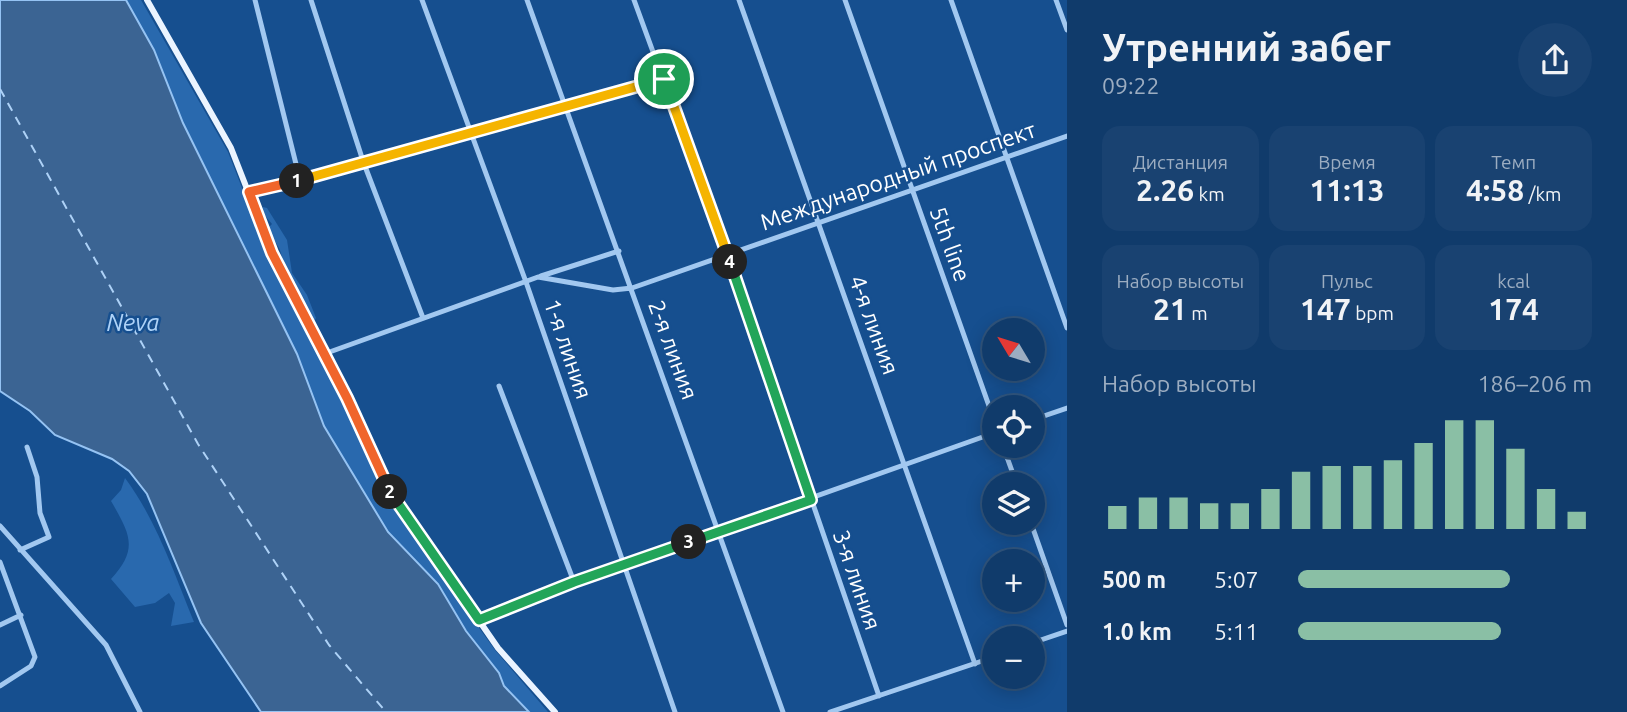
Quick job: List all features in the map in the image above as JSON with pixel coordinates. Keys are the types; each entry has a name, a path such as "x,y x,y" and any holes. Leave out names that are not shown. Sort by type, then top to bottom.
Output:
{"main road":[{"path":"147,0 221,129 272,253 324,354 382,480 517,671 555,712"}],"street":[{"path":"255,0 300,180"},
{"path":"311,0 363,161 423,318"},
{"name":"1-я линия","path":"422,0 468,131 526,282 675,712"},
{"name":"2-я линия","path":"527,0 783,712"},
{"name":"3-я линия","path":"634,0 727,254 879,696"},
{"name":"4-я линия","path":"739,0 975,664"},
{"name":"5th line","path":"845,0 985,395"},
{"path":"951,0 1067,328"},
{"path":"1056,0 1067,30"},
{"path":"249,192 664,79"},
{"name":"Международный проспект","path":"538,277 613,290 632,288 1067,136"},
{"path":"324,354 538,277 619,251"},
{"path":"499,386 574,582"},
{"path":"1045,416 1067,408"},
{"path":"479,620 574,582 982,437"},
{"path":"20,550 49,537 40,513 37,477 27,447"},
{"path":"0,526 106,645 140,712"},
{"path":"1035,535 1067,625"},
{"path":"0,562 33,648 34,663 0,686"},
{"path":"0,625 21,615"},
{"path":"1045,639 1067,631"},
{"path":"830,712 982,661"}],"shaded area":[{"path":"126,0 141,0 228,152 268,255 353,423 389,503 495,650 548,712 529,712 504,686 499,673 466,631 438,584 388,532 324,426 297,354 183,123 154,50"},
{"path":"263,207 267,208 287,240 292,273 307,295 316,318 314,321 301,304 296,283 286,272 279,248 267,229 272,224 261,211"},
{"path":"125,478 156,530 194,622 171,626 175,603 169,593 155,603 135,607 111,579 120,568 128,550 127,532 111,501 121,490"}],"water":[{"name":"Neva","path":"0,0 126,0 154,50 183,123 297,354 324,426 388,532 438,584 466,631 499,673 504,686 529,712 261,712 201,623 147,494 129,471 112,459 55,435 30,411 0,391"}],"ferry route":[{"path":"0,89 198,444 329,645 386,712"}],"route":[{"path":"664,79 811,500 574,582 479,620 382,480 347,398 272,253 249,192 664,79"}]}
